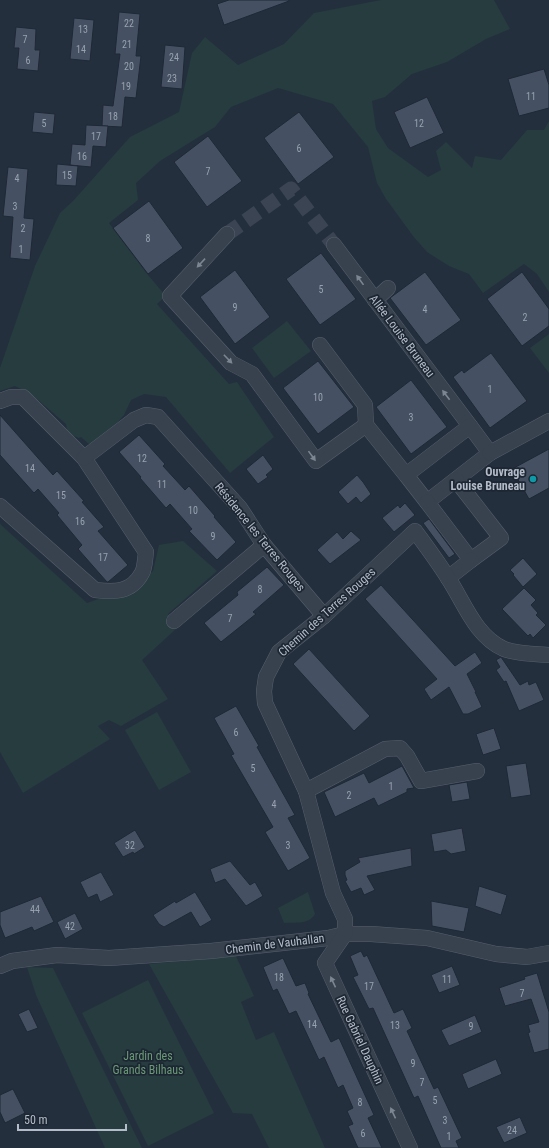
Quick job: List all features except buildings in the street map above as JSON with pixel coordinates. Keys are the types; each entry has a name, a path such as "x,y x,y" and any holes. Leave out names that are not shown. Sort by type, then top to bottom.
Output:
{"street":[{"path":"227,234 170,296 231,363 252,374 316,461 366,424"},
{"name":"Allée Louise Bruneau","path":"334,245 490,453"},
{"path":"375,300 388,288"},
{"path":"320,345 365,405 366,424 471,560"},
{"path":"0,401 11,397 24,396 84,458 146,552 143,573 131,586 116,592 95,590 0,506"},
{"name":"Résidence les Terres Rouges","path":"84,458 134,420 146,415 158,417 240,508 264,545 324,616"},
{"path":"427,502 490,453 549,421"},
{"path":"406,475 470,426"},
{"path":"448,578 501,538 456,480"},
{"name":"Chemin des Terres Rouges","path":"345,934 345,919 333,893 306,792 265,703 264,691 266,677 279,652 324,616 414,531 448,578 471,618 485,636 502,648 512,651 549,655"},
{"path":"174,621 264,545"},
{"path":"306,792 385,749 400,748 407,756 421,781 477,771"},
{"name":"Chemin de Vauhallan","path":"0,966 12,961 57,955 109,958 203,952 328,938 345,934 371,934 427,938 496,954 527,957 549,953"},
{"name":"Rue Gabriel Dauphin","path":"345,934 325,963 410,1148"}],"green space":[{"path":"381,0 494,0 510,29 486,39 447,62 412,74 385,97 372,101 376,129 388,148 428,177 441,170 436,151 446,142 472,168 475,156 501,160 527,130 544,130 549,121 549,292 537,274 524,264 483,293 469,274 449,266 427,252 413,236 386,199 377,183 368,147 333,104 278,88 231,107 215,127 160,161 136,183 138,200 109,223 148,275 166,296 157,304 229,384 237,382 274,437 230,473 166,397 144,394 131,400 124,415 102,441 90,445 81,437 79,438 68,434 66,424 31,394 15,386 0,391 0,368 35,266 60,213 73,201 130,137 179,112 192,53 205,37 238,65 284,44 314,13"},
{"path":"287,321 311,351 274,378 252,348"},
{"path":"549,334 549,373 530,348"},
{"path":"0,524 87,603 104,597 129,593 153,571 159,545 183,541 217,571 168,614 177,628 142,660 168,699 121,726 109,720 98,726 110,739 23,793 0,752"},
{"path":"157,712 191,772 159,790 125,730"},
{"path":"308,892 315,914 312,918 301,922 284,923 278,908"},
{"path":"236,956 254,996 241,1002 256,1040 274,1032 325,1148 269,1148 252,1114 233,1113 149,964"},
{"path":"27,967 53,968 142,1148 105,1148 36,995"},
{"name":"Jardin des Grands Bilhaus","path":"148,980 214,1113 148,1146 82,1013"}],"tunnel":[{"path":"227,234 291,189 334,245"}],"place":[{"name":"Ouvrage Louise Bruneau","path":"533,479"}]}
